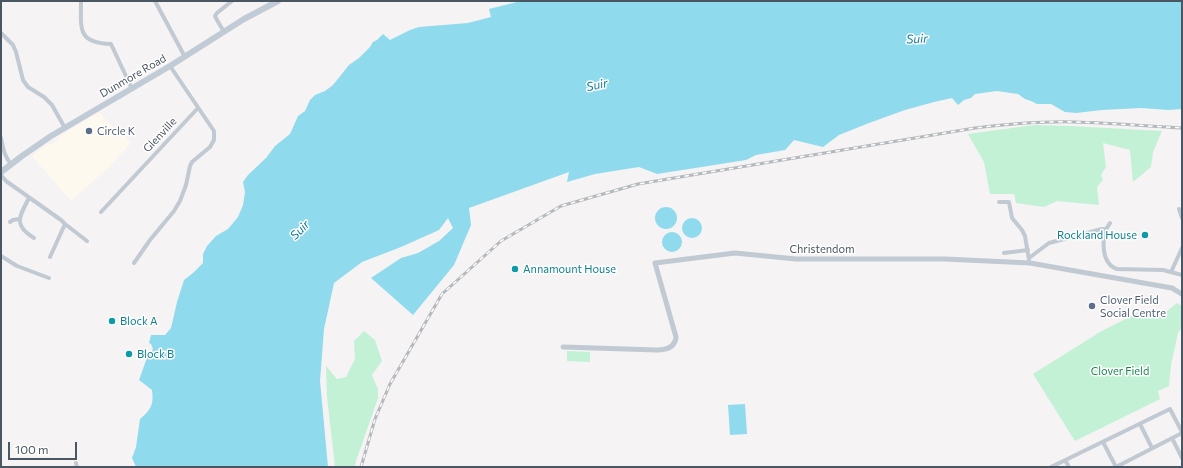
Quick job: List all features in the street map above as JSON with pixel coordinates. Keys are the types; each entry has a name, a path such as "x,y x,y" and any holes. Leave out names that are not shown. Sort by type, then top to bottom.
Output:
{"main road":[{"name":"Dunmore Road","path":"1,172 65,128 185,57 248,17 278,1"}],"street":[{"path":"81,1 81,25 87,39 93,43 111,44 132,89"},
{"path":"155,1 185,57"},
{"path":"224,32 215,16 232,1"},
{"path":"1,33 13,45 23,80 28,87 52,105 65,128"},
{"path":"134,263 180,202 192,162 210,147 214,140 214,132 170,66"},
{"name":"Glenville","path":"101,212 198,108"},
{"path":"1,138 4,153 11,164"},
{"path":"1,175 6,181 61,220 64,224 87,241"},
{"path":"29,198 21,212 20,219 22,229 34,238"},
{"path":"999,202 1009,202 1012,218 1022,230 1028,250 1029,260"},
{"path":"1179,209 1182,218"},
{"path":"10,222 20,219"},
{"path":"1110,223 1106,229 1104,241 1105,255 1113,268 1162,270 1182,275"},
{"path":"50,257 64,224"},
{"path":"1029,260 1049,243 1106,229"},
{"path":"1171,272 1182,248"},
{"path":"1004,253 1028,250"},
{"name":"Christendom","path":"563,347 665,350 671,347 675,342 676,337 655,263 735,252 796,260 1029,260 1172,288 1182,294"},
{"path":"1,256 17,266 49,278"},
{"path":"1051,467 1170,409 1182,432 1122,466 1116,467 1103,442"},
{"path":"1140,424 1152,448"},
{"path":"1172,438 1182,458"},
{"path":"1065,460 1069,467"}],"shaded area":[{"path":"99,112 120,135 122,133 131,143 110,166 71,201 32,156 47,144 53,144 59,140 60,136"}],"green space":[{"path":"1034,125 1162,131 1153,152 1151,167 1133,182 1130,150 1103,143 1106,167 1101,175 1103,180 1097,187 1099,205 1057,201 1044,207 1016,203 1014,194 990,194 984,162 968,134"},
{"name":"Clover Field","path":"1177,303 1182,306 1182,327 1178,333 1171,365 1169,386 1158,391 1160,399 1075,441 1033,374 1100,332 1143,310 1166,312"},
{"path":"364,331 375,340 382,361 372,375 378,389 378,398 355,467 335,467 327,397 326,366 337,379 346,377 355,359 354,341"},
{"path":"567,351 590,352 590,362 567,361"}],"water":[{"name":"Suir","path":"521,1 1182,1 1182,109 1168,110 1141,108 1076,113 1065,112 1051,104 1037,104 1018,94 997,91 975,94 958,105 952,98 905,110 839,135 823,147 794,140 785,150 756,155 746,160 657,174 639,167 595,174 567,182 569,172 469,208 471,225 454,265 413,315 371,278 401,258 418,253 439,241 453,228 448,218 439,230 362,262 334,283 324,329 320,381 328,467 136,467 132,458 136,447 140,419 149,410 153,399 152,390 139,380 149,352 153,349 149,343 151,335 165,335 171,328 184,280 203,263 203,254 207,246 216,236 228,229 238,217 243,205 245,192 243,182 248,175 266,158 275,146 290,134 298,116 305,111 310,100 315,95 325,91 333,85 349,65 359,58 373,42 383,34 390,40 419,27 468,23 491,17 489,9"},
{"path":"666,207 674,210 677,218 674,226 666,229 658,226 655,218 658,210"},
{"path":"692,218 699,221 702,228 699,235 692,238 685,235 682,228 685,221"},
{"path":"672,232 679,235 682,242 679,249 672,252 665,249 662,242 665,235"},
{"path":"745,404 747,434 730,435 728,405"}],"railway":[{"path":"361,467 375,419 390,384 442,294 501,241 561,206 638,184 975,128 1025,123 1062,122 1182,128"}],"place":[{"name":"Circle K","path":"89,131"},
{"name":"Rockland House","path":"1145,235"},
{"name":"Annamount House","path":"515,269"},
{"name":"Clover Field Social Centre","path":"1092,306"},
{"name":"Block A","path":"112,321"},
{"name":"Block B","path":"129,354"}]}
